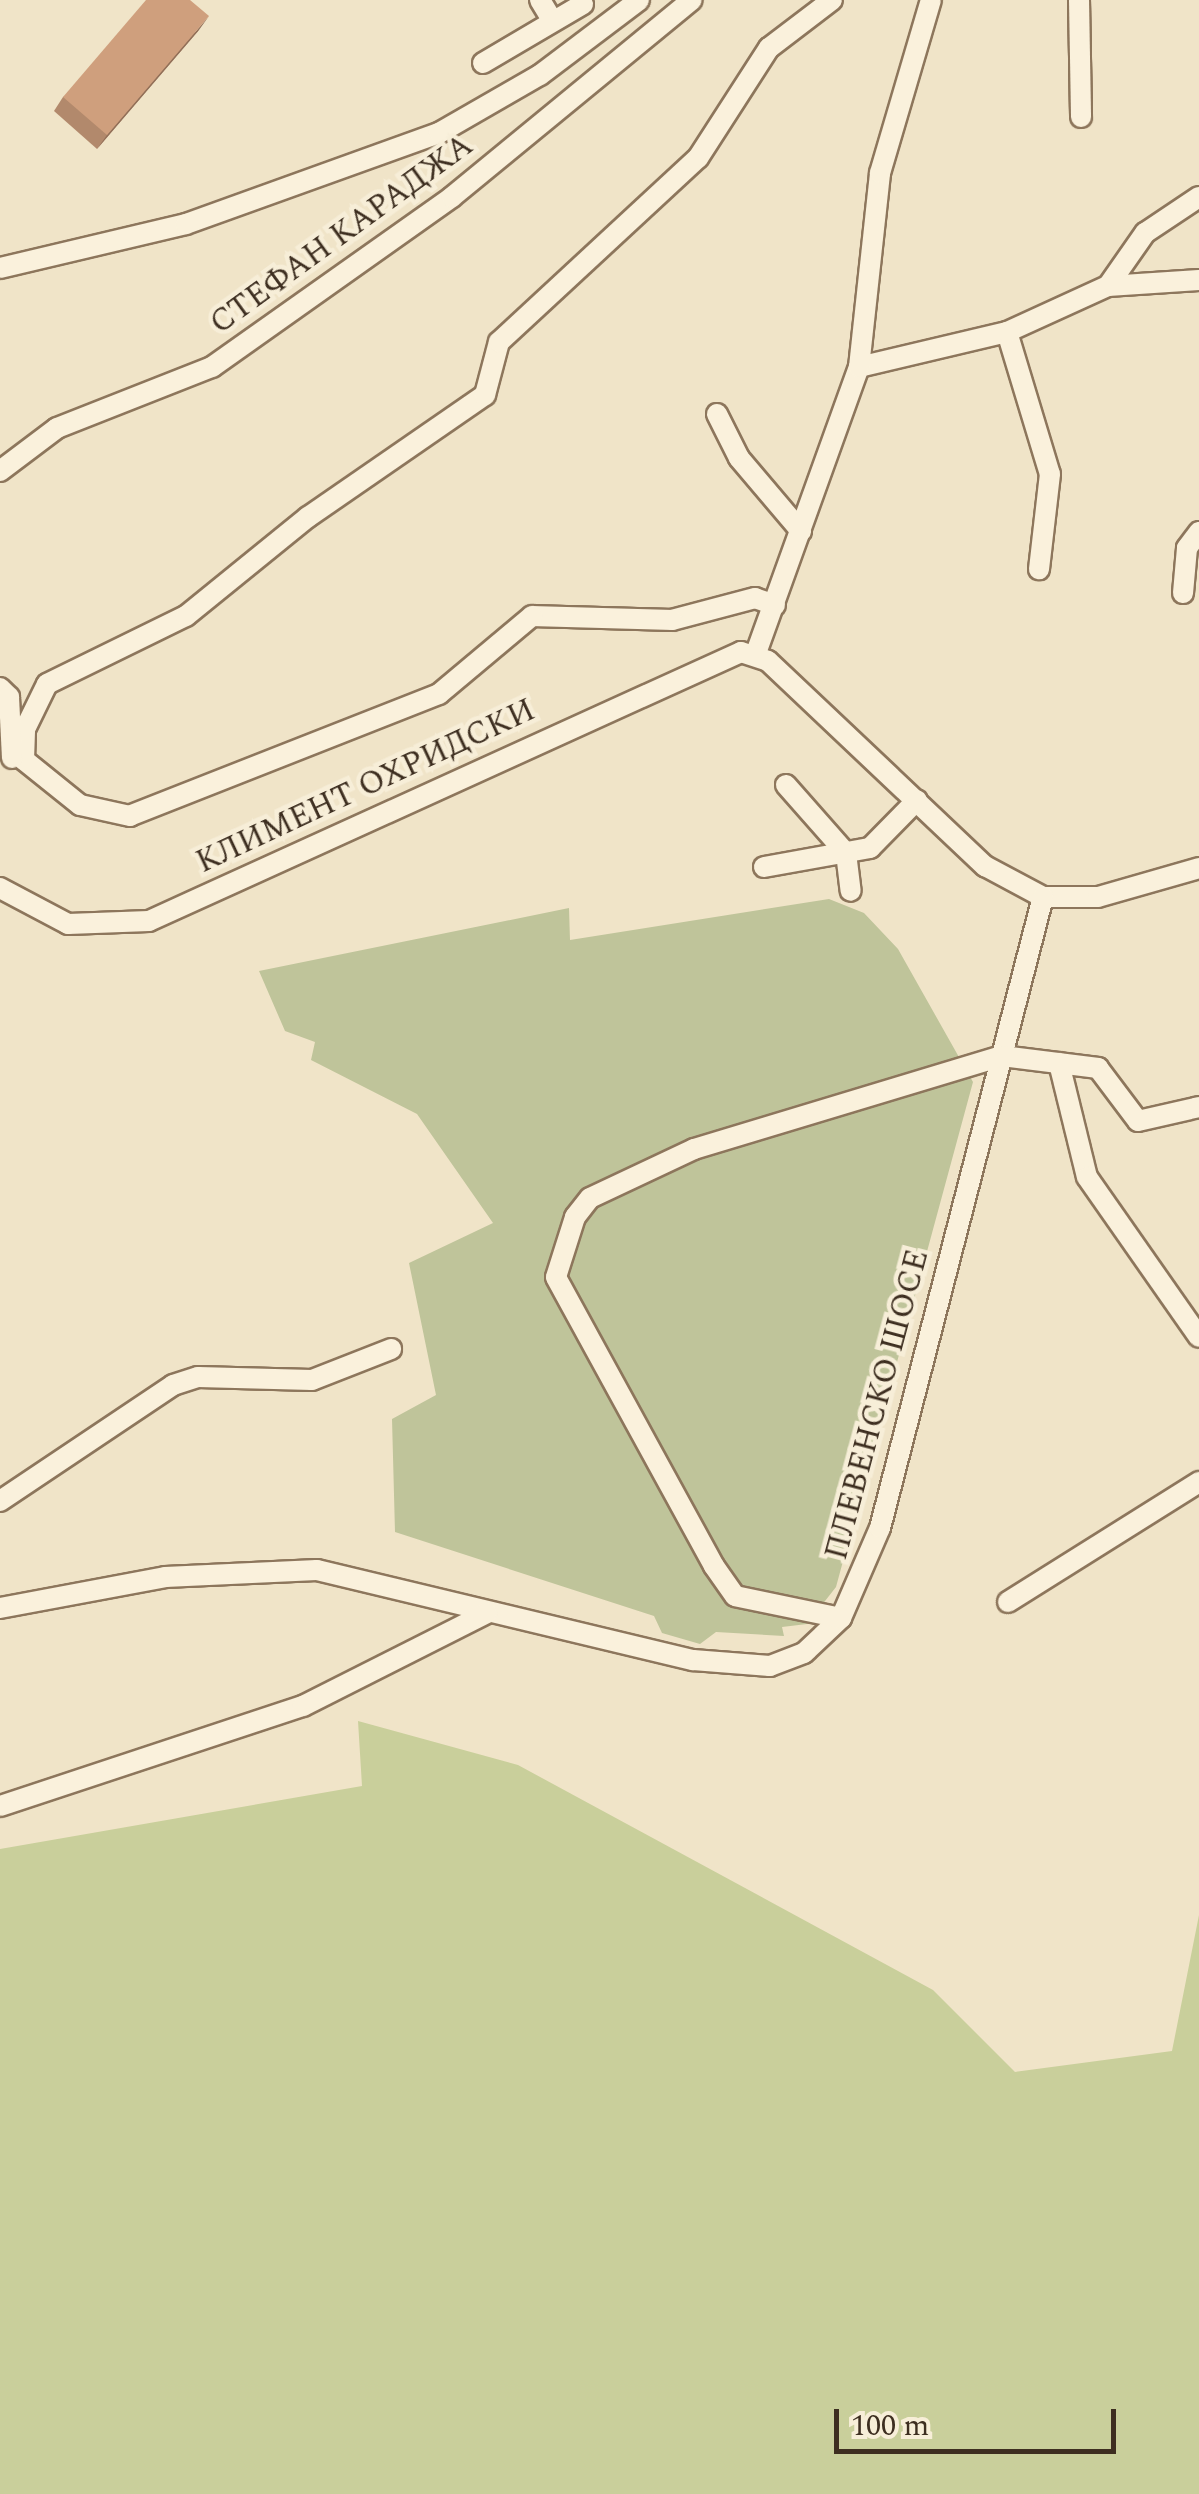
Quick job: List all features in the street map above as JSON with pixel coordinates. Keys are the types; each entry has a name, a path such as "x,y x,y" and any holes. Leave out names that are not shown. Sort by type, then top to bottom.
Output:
{"street":[{"path":"540,0 552,20"},
{"name":"СТЕФАН КАРАДЖА","path":"0,471 27,444 212,366 452,196 692,0"},
{"path":"24,760 25,729 47,684 186,616 308,516 485,395 499,342 698,158 769,48 832,0"},
{"path":"930,0 880,173 859,367 756,653 986,866 1043,897 1098,897 1199,868"},
{"path":"1079,0 1080,117"},
{"path":"483,63 582,2 633,4"},
{"path":"0,268 186,224 439,133 540,75 633,4"},
{"path":"1108,286 1144,233 1199,197"},
{"path":"859,367 1007,332 1108,286 1199,280"},
{"path":"1007,332 1050,474 1040,569"},
{"path":"717,414 739,458 801,532"},
{"path":"0,447 27,444"},
{"path":"1184,592 1187,548 1199,532"},
{"path":"0,688 9,697 12,761 24,760 80,805 130,816 439,694 532,616 672,620 754,598 775,605"},
{"name":"КЛИМЕНТ ОХРИДСКИ","path":"0,888 68,924 111,929 148,920 722,656 756,653"},
{"path":"786,785 846,854 850,891"},
{"path":"764,866 870,848 917,800"},
{"name":"ПЛЕВЕНСКО ШОСЕ","path":"0,1608 165,1577 317,1570 382,1578 486,1613 730,1666 788,1661 841,1618 880,1528 1043,897"},
{"path":"841,1618 734,1596 556,1277 557,1260 590,1198 642,1170 1002,1056 1098,1068 1138,1121 1199,1106"},
{"path":"1059,1063 1087,1177 1199,1337"},
{"path":"0,1501 173,1386 198,1378 312,1380 391,1349"},
{"path":"1008,1602 1199,1482"},
{"path":"0,1806 303,1706 486,1613"}],"green space":[{"path":"829,899 864,913 898,949 973,1082 836,1587 807,1624 782,1627 784,1636 716,1632 700,1644 662,1633 654,1616 395,1532 392,1419 436,1395 409,1263 493,1223 417,1114 311,1060 315,1042 285,1031 259,971 569,908 570,940"},
{"path":"358,1721 518,1765 933,1990 1015,2072 1172,2051 1199,1915 1199,2494 0,2494 0,1849 362,1786"}],"building":[{"path":"146,0 190,0 209,16 107,135 63,97"}]}
